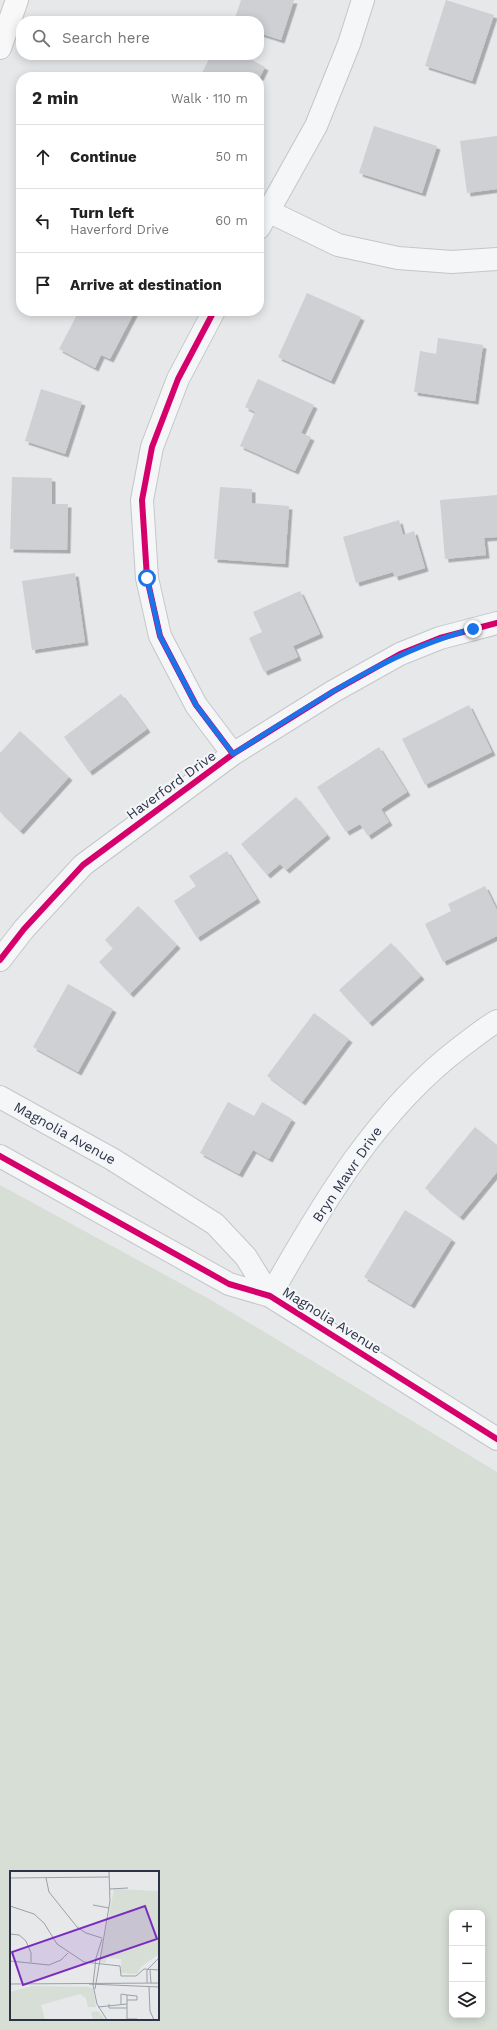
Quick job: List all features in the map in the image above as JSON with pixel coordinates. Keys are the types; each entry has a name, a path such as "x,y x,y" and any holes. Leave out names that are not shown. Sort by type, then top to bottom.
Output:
{"main road":[{"path":"0,48 17,0"}],"street":[{"path":"363,0 349,44 316,126 264,220 338,245 398,258 452,262 497,259"},
{"path":"211,316 178,379 152,447 142,500 147,578 160,636 196,705 233,754"},
{"name":"Haverford Drive","path":"0,960 24,929 82,866 233,754 334,691 400,654 440,638 497,623"},
{"name":"Bryn Mawr Drive","path":"270,1296 293,1256 367,1141 405,1096 446,1058 497,1021"},
{"name":"Magnolia Avenue","path":"0,1097 112,1158 215,1224 246,1257 270,1296"},
{"name":"Magnolia Avenue","path":"0,1156 229,1284 270,1296 497,1439"}],"shaded area":[{"path":"0,1185 211,1300 497,1472 497,2030 0,2030"}],"building":[{"path":"241,0 294,0 281,40 264,35 264,16 236,16"},
{"path":"446,0 494,15 472,81 425,66"},
{"path":"208,60 252,60 265,67 262,72 202,72"},
{"path":"374,126 437,146 422,193 359,173"},
{"path":"497,136 497,189 467,193 460,141"},
{"path":"307,293 361,317 331,381 278,357"},
{"path":"76,316 132,316 110,359 101,355 95,368 59,349"},
{"path":"438,338 483,345 475,401 414,392 420,351 436,354"},
{"path":"258,379 314,405 301,433 311,437 295,471 240,446 255,412 245,407"},
{"path":"41,389 82,402 65,454 25,441"},
{"path":"12,477 52,478 52,504 68,504 67,550 10,549"},
{"path":"220,487 252,489 252,503 289,506 285,564 214,559"},
{"path":"497,495 497,537 484,538 486,555 445,559 440,500"},
{"path":"399,520 403,535 414,531 425,568 395,577 393,572 356,583 343,537"},
{"path":"75,573 85,642 32,650 22,581"},
{"path":"300,591 320,634 293,646 298,657 264,672 249,638 262,632 253,612"},
{"path":"121,694 147,729 89,772 64,737"},
{"path":"469,705 492,752 425,785 402,739"},
{"path":"20,731 69,777 20,831 0,812 0,753"},
{"path":"379,747 407,792 381,809 389,822 368,836 360,824 346,832 317,787"},
{"path":"296,797 327,835 286,870 280,864 267,875 241,844"},
{"path":"227,851 257,899 197,938 174,901 196,886 189,876"},
{"path":"485,886 497,910 497,936 443,962 425,924 451,911 448,904"},
{"path":"138,906 177,945 130,994 99,962 113,948 105,940"},
{"path":"391,943 421,976 369,1023 339,990"},
{"path":"68,984 113,1009 78,1072 33,1047"},
{"path":"314,1013 349,1039 302,1102 267,1076"},
{"path":"228,1102 254,1116 262,1102 292,1119 269,1159 253,1150 239,1174 200,1153"},
{"path":"475,1127 497,1145 497,1172 460,1217 425,1188"},
{"path":"405,1210 452,1239 411,1305 364,1277"}],"cycle path":[{"path":"211,316 178,379 152,447 142,500 147,578 160,636 196,705 233,754"},
{"path":"0,960 24,929 83,865 233,754 334,691 400,654 440,638 497,623"},
{"path":"0,1156 229,1284 270,1296 497,1439"}],"route":[{"path":"147,578 160,636 196,705 233,754 334,691 400,654 440,638 473,629"}]}
